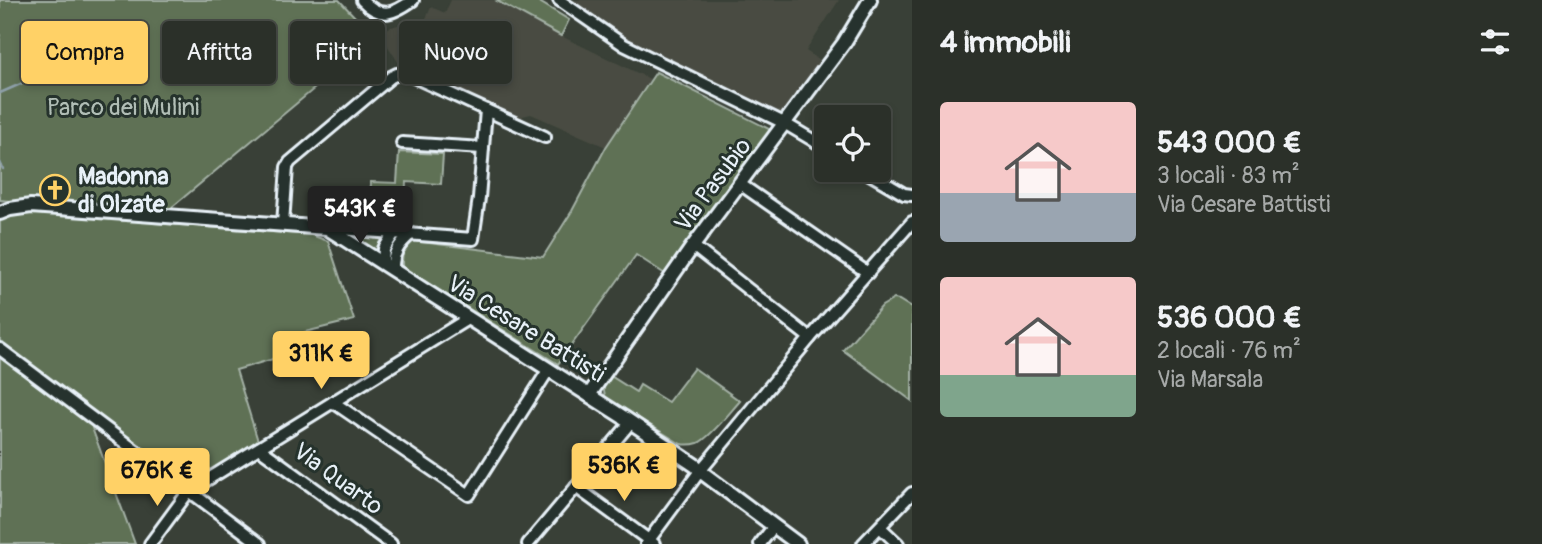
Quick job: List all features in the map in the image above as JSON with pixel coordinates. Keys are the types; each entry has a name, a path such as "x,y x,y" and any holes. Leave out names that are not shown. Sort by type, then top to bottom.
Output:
{"street":[{"path":"362,0 372,11 386,14 413,0"},
{"path":"559,0 624,45 784,123 814,141"},
{"name":"Via Pasubio","path":"589,395 693,246 844,43 870,0"},
{"path":"283,224 287,167 290,162 397,74 405,74 545,137"},
{"path":"327,228 473,239 486,110"},
{"path":"402,143 483,148"},
{"path":"884,182 904,194 912,195"},
{"path":"740,184 868,273"},
{"name":"Via Cesare Battisti","path":"0,213 32,206 327,228 631,422 799,544"},
{"path":"576,487 650,543 700,471 810,338 912,222"},
{"path":"388,267 384,249 394,233"},
{"path":"388,267 398,247 411,234"},
{"path":"693,246 810,338"},
{"path":"150,544 189,491 469,318"},
{"path":"0,349 260,544"},
{"path":"333,402 469,495 548,369"},
{"path":"528,544 631,422"},
{"name":"Via Quarto","path":"260,447 391,544"},
{"path":"863,544 912,493"},
{"path":"760,544 774,526"},
{"path":"880,527 898,544"}],"shaded area":[{"path":"451,0 494,0 650,79 606,147 531,114 523,116 520,122 437,84 512,84 512,21 425,21 431,7 445,13"},
{"path":"570,0 839,0 806,51 823,63 781,118 638,46"},
{"path":"399,25 399,63 385,42 388,28"}],"green space":[{"name":"Parco dei Mulini","path":"0,0 339,0 359,21 290,21 290,84 320,84 153,223 311,235 328,241 354,320 305,332 310,348 236,370 258,441 201,478 187,482 100,418 92,428 135,544 0,544 0,216 85,209 0,200"},
{"path":"536,0 569,20 561,36 497,1"},
{"path":"656,72 773,131 665,274 636,255 558,364 402,267 403,252 413,241 543,257 572,211 606,147"},
{"path":"399,152 443,154 441,184 406,182 404,219 369,217 371,182 397,183"},
{"path":"351,235 382,237 376,253"},
{"path":"894,299 912,308 912,401 843,350 882,306"},
{"path":"694,368 740,401 714,430 696,444 681,444 605,395 604,386 609,375 636,392 640,385 668,402"}],"waterway":[{"path":"0,93 21,84"},
{"path":"0,162 3,169"}],"place":[{"name":"Madonna di Olzate","path":"55,190"}]}
